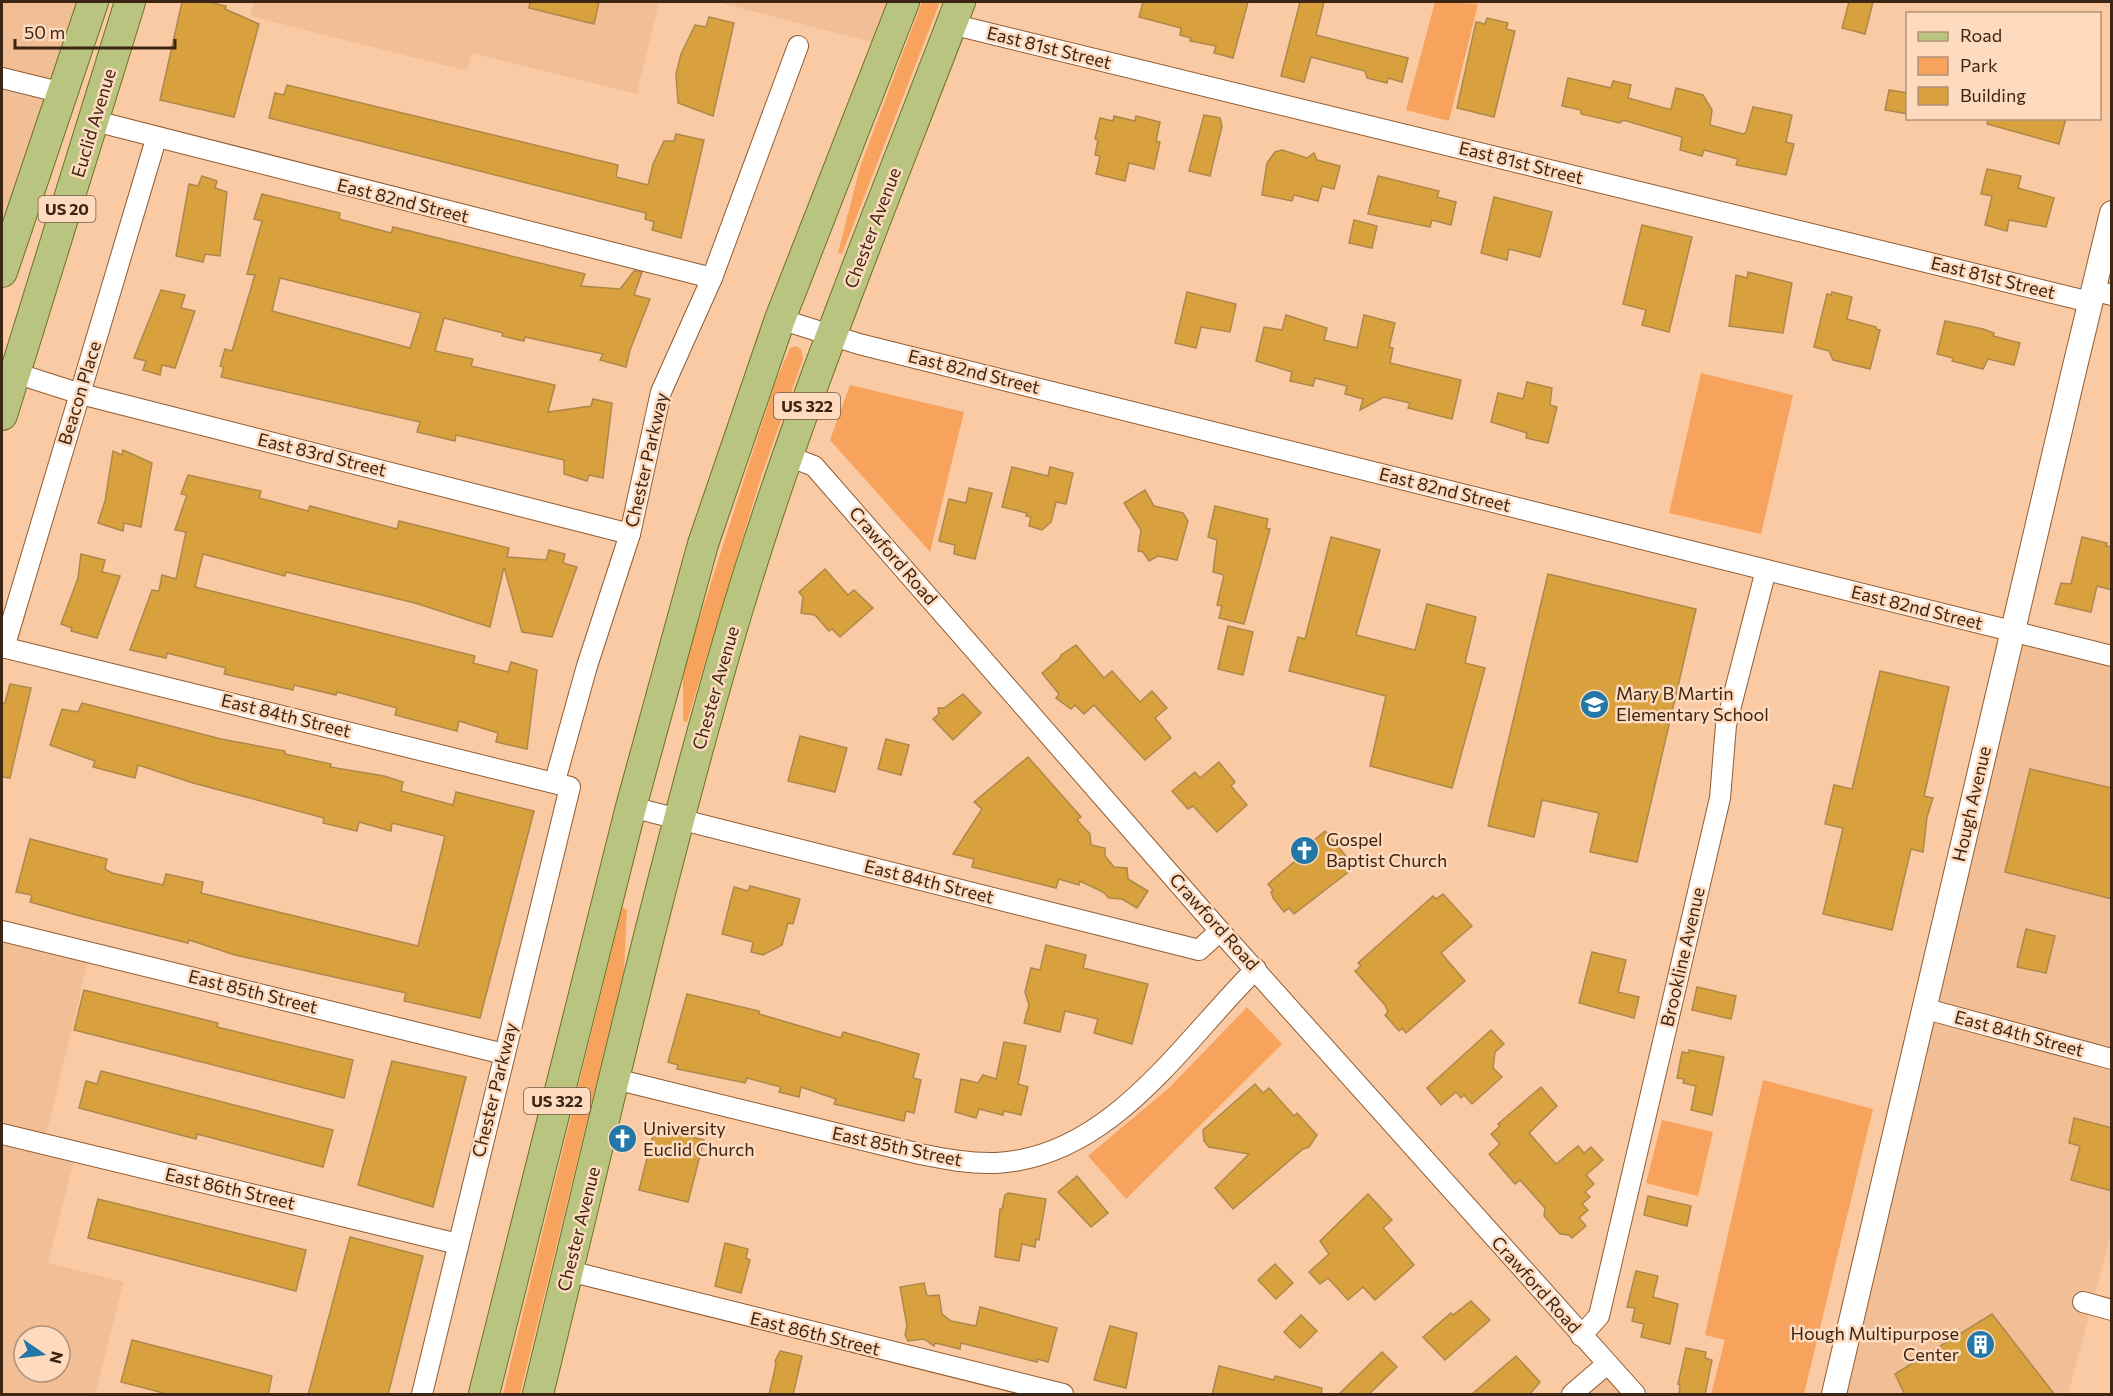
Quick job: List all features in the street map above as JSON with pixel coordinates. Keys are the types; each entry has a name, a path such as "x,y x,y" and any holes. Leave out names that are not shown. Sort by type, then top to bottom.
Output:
{"main road":[{"name":"US 20","path":"2,272 93,2"},
{"name":"Euclid Avenue","path":"2,416 130,2"},
{"name":"US 322","path":"484,1395 631,807 703,544 780,320 904,2"},
{"name":"Chester Avenue","path":"538,1395 679,819 731,632 788,456 956,13"}],"street":[{"name":"East 81st Street","path":"956,13 2098,296"},
{"name":"Chester Parkway","path":"422,1395 504,1054 587,666 630,534 661,392 712,278 798,46"},
{"path":"2,78 63,93"},
{"name":"East 82nd Street","path":"95,121 156,139 712,278"},
{"name":"Beacon Place","path":"3,648 156,139"},
{"name":"Hough Avenue","path":"1834,1395 1926,1009 2011,632 2098,296 2112,213"},
{"name":"East 82nd Street","path":"780,320 832,336 2112,656"},
{"name":"East 83rd Street","path":"15,373 81,393 630,534"},
{"name":"Crawford Road","path":"788,456 814,466 1220,931 1635,1395"},
{"name":"Brookline Avenue","path":"1581,1336 1599,1316 1720,798 1726,725 1766,570"},
{"name":"East 84th Street","path":"3,648 563,784"},
{"name":"East 84th Street","path":"631,807 1199,950 1220,931"},
{"name":"East 85th Street","path":"2,931 504,1054"},
{"name":"East 85th Street","path":"615,1079 928,1156 970,1162 1008,1162 1065,1144 1120,1109 1159,1073 1256,969"},
{"name":"East 84th Street","path":"1926,1009 2112,1059"},
{"name":"East 86th Street","path":"2,1134 458,1244"},
{"name":"East 86th Street","path":"568,1271 1063,1395"},
{"path":"2083,1302 2112,1310"},
{"path":"1572,1395 1607,1364"}],"shaded area":[{"path":"2,2 93,2 2,272"},
{"path":"254,2 659,2 637,94 472,53 467,71 250,16"},
{"path":"717,2 904,2 887,46"},
{"path":"2011,631 2111,656 2111,1234 2068,1394 1835,1394"},
{"path":"2,931 90,953 44,1144 76,1152 48,1263 124,1282 95,1394 2,1394"},
{"path":"1607,1364 1635,1394 1572,1394"}],"green space":[{"path":"922,2 940,2 842,254 838,253 860,167"},
{"path":"1435,2 1478,4 1449,121 1406,110"},
{"path":"796,346 801,349 803,359 761,477 687,722 683,721 683,670 775,383 790,348"},
{"path":"1701,373 1793,395 1761,534 1669,513"},
{"path":"850,385 964,412 930,552 830,440"},
{"path":"622,908 627,909 624,971 520,1394 503,1394"},
{"path":"1247,1007 1282,1044 1126,1199 1088,1156 1170,1087"},
{"path":"1763,1080 1873,1109 1804,1394 1711,1394 1725,1340 1705,1335"},
{"path":"1662,1120 1713,1132 1698,1196 1646,1183"}],"building":[{"path":"182,2 208,2 226,6 225,9 259,24 234,117 160,100"},
{"path":"530,2 599,2 594,24 529,8"},
{"path":"1143,2 1248,2 1233,58 1214,53 1216,46 1190,41 1191,38 1180,35 1181,28 1139,17"},
{"path":"1300,2 1324,2 1316,35 1408,58 1402,82 1388,78 1387,83 1367,78 1365,71 1311,57 1304,82 1281,76"},
{"path":"1849,2 1873,2 1865,34 1842,28"},
{"path":"709,17 734,23 713,116 678,103 676,74 681,54 695,25 706,27"},
{"path":"1487,18 1508,23 1506,29 1515,31 1494,117 1457,108 1476,22 1485,24"},
{"path":"1568,78 1611,88 1613,81 1631,85 1628,98 1668,109 1671,109 1676,88 1703,95 1712,110 1710,125 1743,134 1746,132 1753,107 1792,115 1786,142 1794,144 1786,175 1736,165 1738,159 1704,150 1702,156 1680,150 1682,137 1623,120 1620,123 1581,114 1581,110 1562,106"},
{"path":"287,85 618,165 616,177 648,185 653,164 664,141 674,141 676,134 704,140 681,238 652,230 654,222 645,219 646,213 269,118 275,93 284,95"},
{"path":"1889,90 1906,93 1906,114 1885,110"},
{"path":"1204,115 1220,118 1222,126 1210,176 1189,171"},
{"path":"1114,116 1135,121 1136,116 1160,122 1156,141 1160,142 1154,169 1129,163 1125,181 1096,174 1100,156 1095,155 1098,140 1095,139 1100,118 1113,121"},
{"path":"1988,120 2065,120 2059,144 1987,124"},
{"path":"1282,150 1307,158 1314,153 1317,160 1340,166 1334,189 1322,186 1318,201 1294,195 1292,201 1262,195 1267,163 1275,152"},
{"path":"1987,169 2021,176 2018,188 2054,198 2046,227 2009,220 2007,231 1985,225 1992,196 1981,194"},
{"path":"202,176 217,181 215,188 227,192 220,256 205,254 203,262 176,256 189,184 198,186"},
{"path":"1378,176 1439,191 1437,197 1456,202 1451,225 1432,220 1430,227 1368,214"},
{"path":"262,194 340,213 339,219 391,233 393,227 585,274 581,286 620,289 634,271 642,272 634,295 650,299 630,350 626,367 600,360 603,354 525,337 524,341 502,336 503,333 444,318 435,351 473,359 471,366 555,385 548,412 591,406 593,399 612,403 603,478 589,475 587,481 564,474 564,460 456,435 455,441 417,432 420,422 221,377 224,367 220,366 225,349 232,351 255,275 247,274 262,221 254,219","holes":["280,278 421,313 410,348 272,311"]},
{"path":"1494,197 1552,212 1540,257 1509,249 1507,260 1481,253"},
{"path":"1354,220 1377,226 1372,248 1349,243"},
{"path":"1642,225 1692,237 1669,332 1642,325 1646,310 1623,304"},
{"path":"1748,272 1792,283 1783,333 1729,326 1736,275 1747,278"},
{"path":"161,290 185,295 181,308 195,311 175,368 162,365 160,375 143,370 146,361 134,358"},
{"path":"1187,292 1236,304 1230,332 1201,327 1196,348 1175,343"},
{"path":"1832,292 1852,297 1847,319 1880,330 1870,369 1833,360 1829,351 1814,347 1827,294 1831,295"},
{"path":"1286,315 1327,328 1324,340 1357,348 1364,315 1395,323 1389,347 1393,348 1390,363 1461,380 1452,419 1408,408 1410,403 1384,397 1360,410 1363,399 1345,394 1347,386 1315,378 1313,386 1290,381 1292,372 1256,361 1264,327 1282,330"},
{"path":"1945,321 1983,329 1994,333 1993,336 2020,343 2014,365 1988,359 1983,369 1952,361 1953,358 1937,354"},
{"path":"1527,382 1552,388 1550,405 1557,407 1548,443 1526,438 1527,433 1491,422 1498,393 1523,399"},
{"path":"123,450 152,463 141,527 124,523 123,531 98,523 105,501 113,451 122,455"},
{"path":"1012,467 1048,476 1050,467 1073,473 1066,504 1056,502 1051,522 1042,530 1029,526 1031,517 1026,516 1027,513 1002,507"},
{"path":"188,475 261,491 259,498 308,511 310,506 397,529 399,521 509,548 507,557 546,560 549,550 565,554 563,563 577,567 552,637 522,632 504,567 490,627 415,603 286,572 285,576 203,554 195,587 475,656 473,663 508,672 511,662 537,670 527,749 496,742 498,733 459,721 457,731 395,715 397,708 337,692 336,695 294,685 293,690 224,674 226,668 167,653 166,658 130,650 152,590 159,591 162,575 176,579 186,532 175,530 187,495 181,494"},
{"path":"969,488 992,493 975,559 954,554 955,545 939,541 949,499 966,503"},
{"path":"1145,490 1154,506 1183,513 1188,521 1177,560 1158,556 1149,561 1143,552 1138,551 1141,530 1124,503"},
{"path":"1215,506 1268,519 1266,528 1270,529 1244,624 1219,618 1222,606 1217,605 1224,575 1213,572 1217,540 1208,537"},
{"path":"1331,537 1380,550 1356,635 1415,650 1427,604 1476,617 1465,663 1485,668 1452,788 1370,766 1386,696 1289,671 1298,637 1305,639"},
{"path":"2082,537 2107,543 2106,546 2112,547 2112,590 2097,586 2091,612 2055,604 2061,583 2071,584"},
{"path":"81,554 105,560 102,572 120,576 97,638 71,631 72,628 61,624 78,578"},
{"path":"825,569 848,595 854,590 873,608 840,637 832,629 829,631 815,615 801,613 803,597 799,592"},
{"name":"Mary B Martin Elementary School","path":"1548,574 1696,609 1637,862 1590,852 1599,813 1542,800 1534,837 1488,826"},
{"path":"1228,626 1253,632 1243,675 1218,669"},
{"path":"1076,645 1104,678 1112,671 1140,702 1152,691 1167,708 1155,718 1171,738 1145,760 1094,705 1084,714 1075,705 1071,709 1056,698 1059,694 1042,673 1061,655"},
{"path":"1880,671 1949,687 1924,796 1933,798 1927,817 1923,852 1911,849 1892,930 1823,914 1843,828 1825,824 1834,785 1852,789"},
{"path":"10,684 31,688 10,778 2,777 2,703 5,703"},
{"path":"963,694 981,713 953,740 933,719 939,714 938,708 944,708"},
{"path":"82,703 221,739 285,751 285,754 331,764 330,767 384,776 403,782 401,791 453,805 456,792 534,811 480,1018 404,1001 406,993 235,955 189,940 188,943 80,916 30,902 32,895 16,892 30,839 107,859 105,869 112,873 163,885 166,874 203,882 201,893 418,946 445,836 392,823 391,831 359,822 357,831 323,823 324,818 193,783 138,765 135,778 93,767 95,761 50,745 62,709 78,712"},
{"path":"800,736 847,748 835,792 788,781"},
{"path":"886,739 909,745 901,775 878,769"},
{"path":"1028,757 1081,817 1077,820 1090,834 1091,845 1105,848 1105,856 1114,867 1127,868 1128,879 1148,891 1137,908 1122,899 1109,898 1103,892 1080,881 1079,885 1059,879 1056,888 972,867 974,859 953,854 982,809 974,802"},
{"path":"1219,762 1235,782 1231,786 1247,805 1217,832 1193,806 1188,809 1172,791 1195,772 1200,778"},
{"path":"2030,769 2112,788 2112,899 2005,872"},
{"path":"1325,831 1355,867 1294,914 1289,908 1284,912 1273,898 1271,892 1273,890 1268,884 1307,851 1305,848"},
{"path":"750,886 800,899 793,924 788,923 782,945 763,955 751,952 753,942 722,934 734,887 748,891"},
{"path":"1443,894 1472,926 1441,953 1465,981 1406,1033 1402,1028 1399,1031 1385,1015 1388,1012 1385,1005 1355,971 1361,966 1358,963 1433,896 1436,899"},
{"path":"2026,929 2055,936 2046,973 2017,967"},
{"path":"1046,945 1086,955 1083,968 1148,984 1132,1044 1094,1033 1098,1019 1065,1011 1060,1032 1024,1023 1029,1005 1025,992 1031,968 1040,970"},
{"path":"1592,952 1626,960 1618,992 1639,997 1634,1018 1579,1003"},
{"path":"1697,987 1736,996 1731,1019 1692,1010"},
{"path":"84,990 218,1023 217,1027 353,1060 344,1098 74,1030"},
{"path":"687,994 759,1011 759,1014 841,1038 843,1032 919,1054 913,1078 921,1080 914,1113 906,1111 904,1121 834,1104 836,1099 801,1087 799,1097 779,1092 781,1087 747,1078 745,1083 677,1069 678,1065 668,1062"},
{"path":"1491,1030 1504,1044 1495,1052 1493,1068 1502,1077 1472,1104 1464,1095 1461,1098 1456,1092 1441,1105 1427,1088"},
{"path":"1004,1042 1026,1046 1018,1084 1028,1087 1021,1115 1004,1111 1003,1115 979,1109 976,1118 955,1112 961,1079 978,1083 983,1075 996,1079"},
{"path":"1689,1050 1724,1057 1712,1115 1691,1110 1696,1086 1683,1083 1684,1079 1677,1078 1682,1052 1689,1053"},
{"path":"392,1061 466,1077 433,1207 358,1185"},
{"path":"101,1071 333,1130 323,1167 197,1134 196,1139 79,1108 86,1081 97,1084"},
{"path":"1255,1084 1263,1093 1269,1088 1294,1116 1297,1113 1317,1135 1309,1147 1303,1149 1233,1209 1215,1188 1249,1154 1209,1147 1204,1141 1203,1130"},
{"path":"1541,1087 1557,1106 1529,1133 1556,1164 1578,1146 1584,1153 1591,1147 1603,1160 1586,1175 1594,1184 1585,1192 1590,1197 1582,1204 1588,1210 1579,1218 1586,1226 1572,1238 1569,1235 1560,1234 1544,1216 1545,1208 1520,1180 1515,1184 1489,1154 1500,1144 1491,1134 1500,1126 1498,1124"},
{"path":"2074,1118 2112,1128 2112,1191 2071,1180 2080,1146 2069,1143"},
{"path":"655,1127 704,1140 688,1202 639,1190"},
{"path":"1077,1176 1108,1213 1091,1227 1058,1192"},
{"path":"1008,1193 1046,1199 1039,1240 1036,1239 1035,1247 1022,1244 1019,1261 995,1257 1000,1209"},
{"path":"1368,1194 1392,1220 1383,1228 1414,1265 1375,1300 1363,1287 1348,1300 1328,1278 1320,1284 1309,1272 1329,1254 1320,1241"},
{"path":"1648,1196 1691,1206 1687,1226 1644,1215"},
{"path":"98,1199 306,1250 296,1291 88,1238"},
{"path":"350,1237 423,1256 388,1395 308,1395"},
{"path":"725,1243 748,1249 746,1258 750,1260 741,1293 715,1286"},
{"path":"1275,1264 1293,1283 1276,1299 1258,1280"},
{"path":"1636,1271 1658,1276 1653,1297 1678,1304 1670,1344 1641,1337 1644,1324 1632,1321 1635,1308 1627,1307"},
{"path":"924,1283 927,1296 939,1295 942,1314 951,1321 976,1326 980,1307 1057,1328 1048,1362 1037,1359 1037,1362 961,1343 960,1349 935,1343 934,1346 924,1339 908,1341 905,1335 907,1326 900,1287"},
{"path":"1471,1301 1490,1320 1445,1360 1423,1337 1451,1313 1453,1315"},
{"name":"Hough Multipurpose Center","path":"1992,1314 2055,1395 1905,1395 1895,1374"},
{"path":"1301,1315 1317,1331 1300,1348 1284,1332"},
{"path":"1110,1326 1137,1333 1126,1388 1094,1380"},
{"path":"132,1340 272,1376 268,1395 171,1395 121,1382"},
{"path":"1686,1348 1706,1352 1705,1358 1712,1360 1705,1395 1679,1395 1680,1385 1678,1384"},
{"path":"780,1351 802,1356 793,1395 769,1395 775,1361"},
{"path":"1382,1352 1397,1367 1368,1395 1338,1395"},
{"path":"1516,1356 1540,1382 1529,1395 1471,1395"},
{"path":"1219,1366 1274,1380 1275,1376 1322,1388 1321,1395 1212,1395"}],"place":[{"name":"Mary B Martin Elementary School","path":"1595,704"},
{"name":"Gospel Baptist Church","path":"1305,850"},
{"name":"University Euclid Church","path":"622,1139"},
{"name":"Hough Multipurpose Center","path":"1980,1344"}]}
